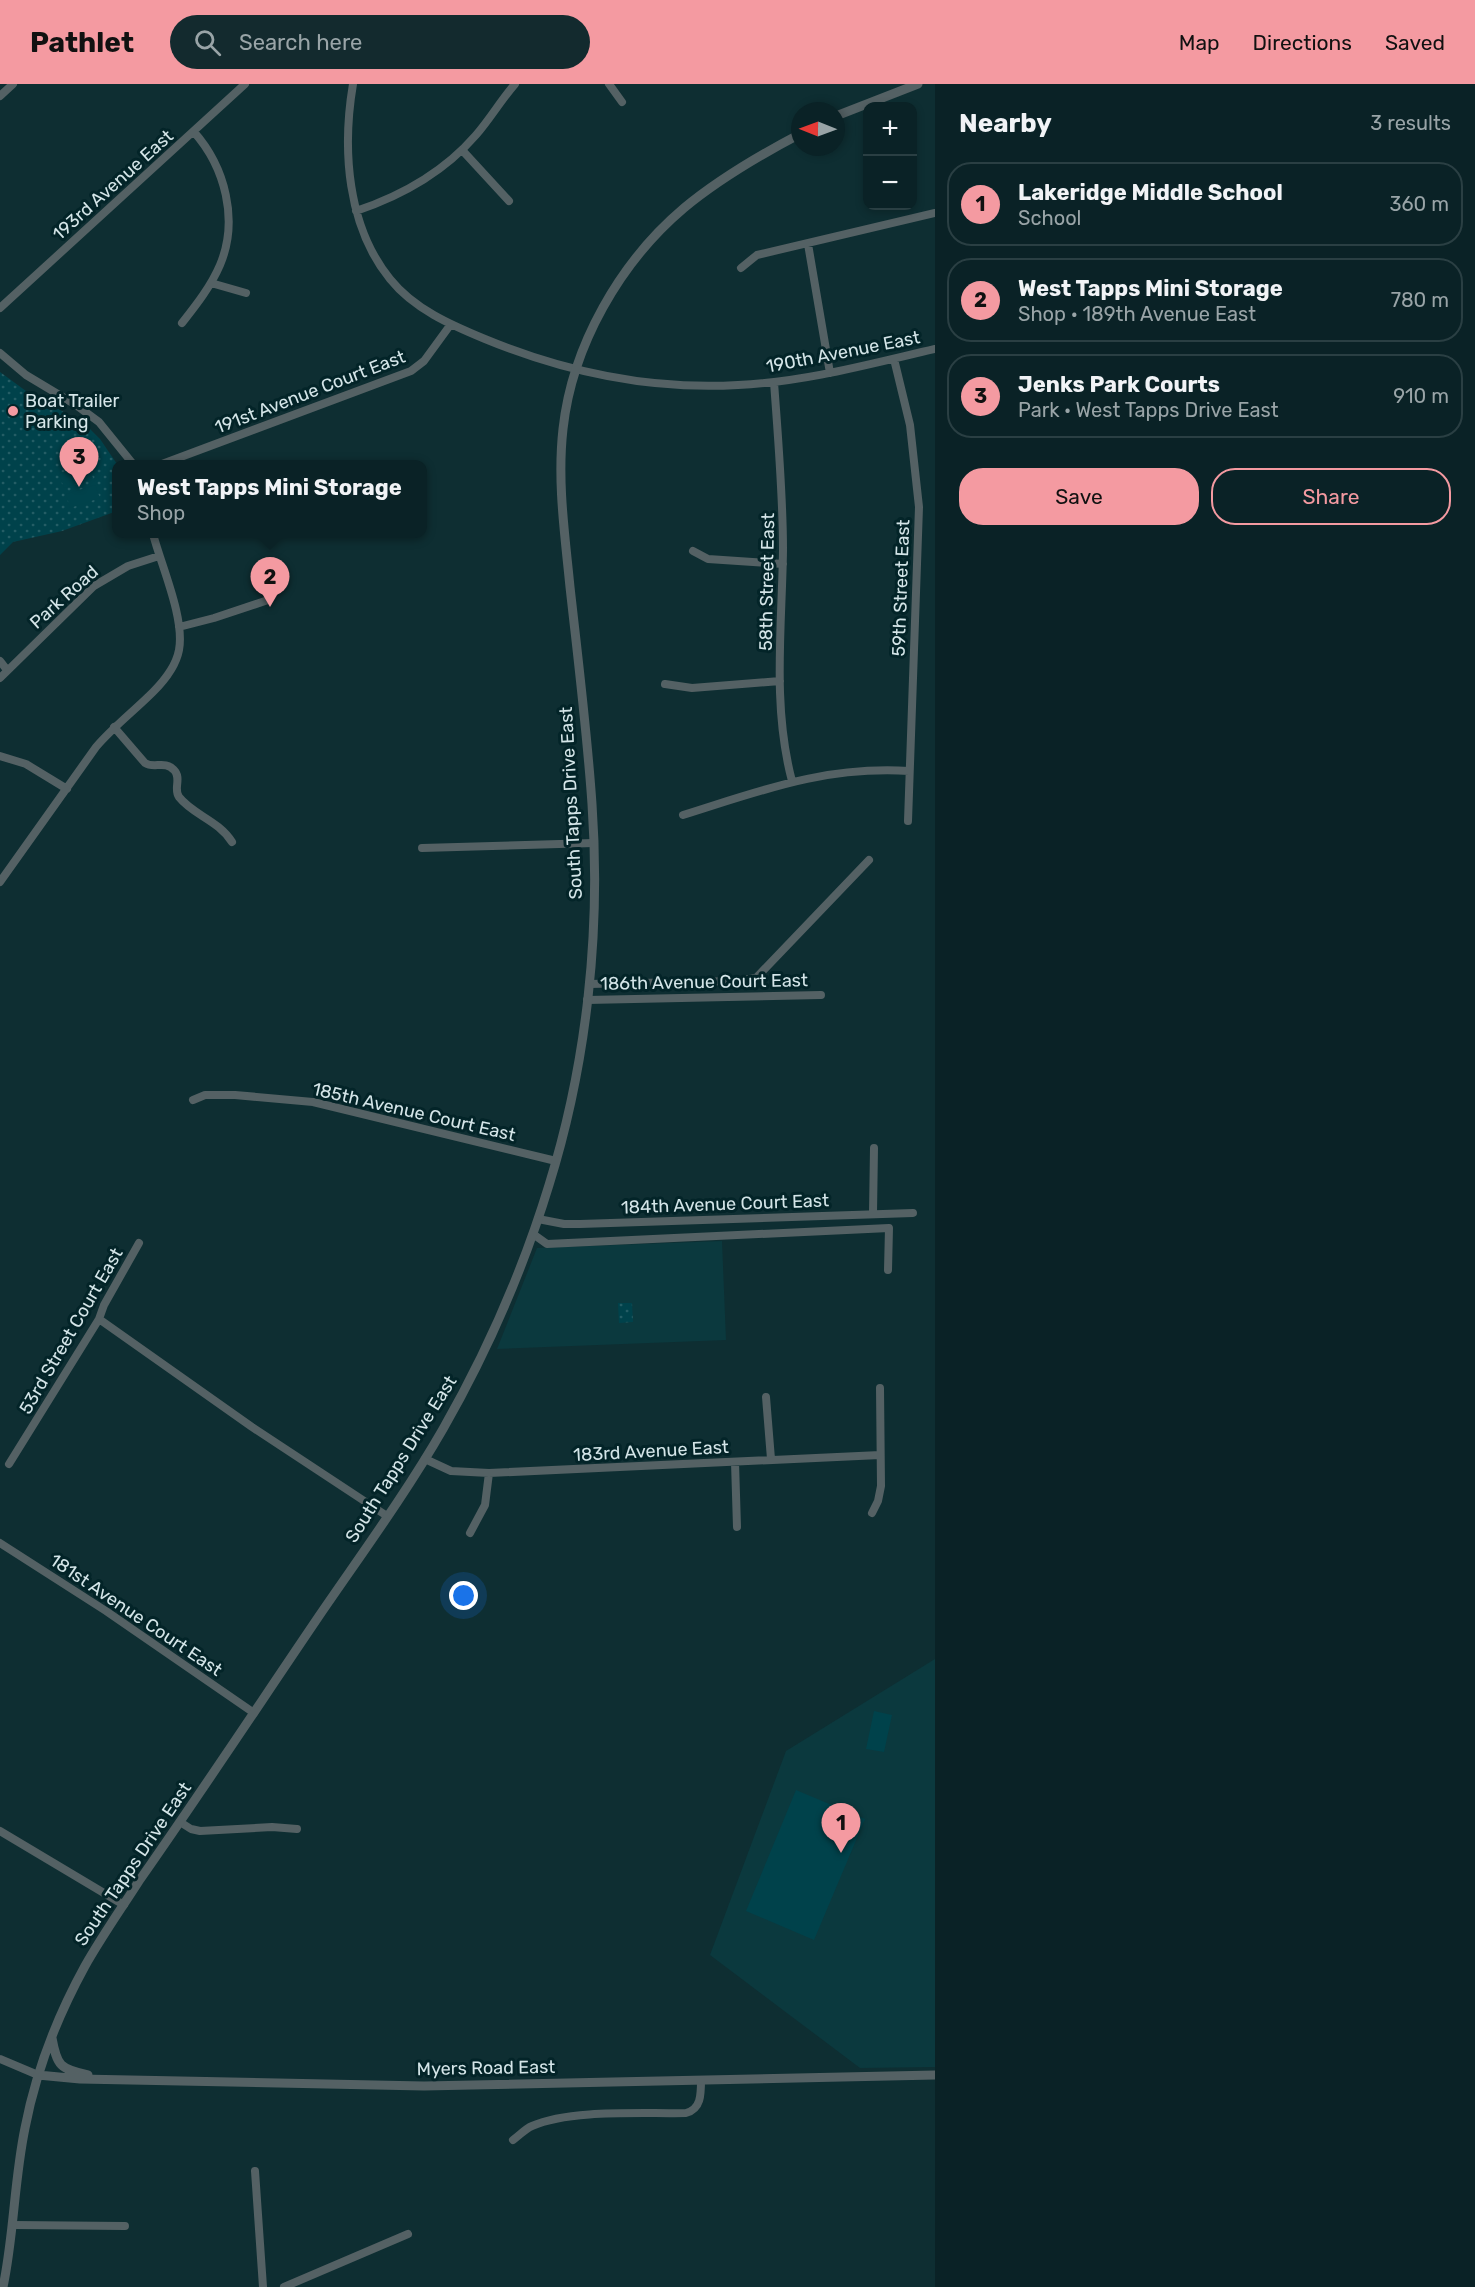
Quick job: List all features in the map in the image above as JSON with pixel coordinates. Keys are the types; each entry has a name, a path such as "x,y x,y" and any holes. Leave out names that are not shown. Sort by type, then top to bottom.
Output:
{"street":[{"path":"0,96 12,84"},
{"name":"193rd Avenue East","path":"0,308 245,84"},
{"name":"190th Avenue East","path":"353,84 349,168 356,211 363,233 391,280 409,298 451,324 514,351 577,371 641,381 698,386 774,382 831,373 935,349"},
{"path":"609,84 622,102"},
{"path":"845,112 918,84"},
{"path":"356,211 385,201 414,186 462,150 512,85"},
{"path":"182,322 211,283 224,250 228,227 224,183 208,148 194,132"},
{"name":"South Tapps Drive East","path":"3,2287 13,2225 20,2153 38,2075 52,2037 86,1965 124,1905 425,1459 484,1352 533,1234 556,1161 573,1085 589,984 594,910 594,843 590,778 560,484 563,426 577,371 592,330 615,288 642,251 684,208 733,172 791,139"},
{"path":"462,150 509,201"},
{"path":"741,268 757,255 935,213"},
{"path":"808,244 831,373"},
{"path":"211,283 246,293"},
{"name":"191st Avenue Court East","path":"175,460 411,371 424,361 451,324"},
{"path":"0,353 26,375 76,405 99,422 129,460"},
{"name":"59th Street East","path":"894,359 910,425 919,507 908,821"},
{"name":"58th Street East","path":"774,382 782,501 780,681 782,730 792,781"},
{"path":"0,882 96,747 114,727 153,692 173,667 179,651 179,627 154,538"},
{"path":"693,551 708,559 783,564"},
{"name":"Park Road","path":"0,678 94,586 128,566 159,556"},
{"path":"179,627 268,600"},
{"path":"0,661 7,670"},
{"path":"665,684 692,688 780,681"},
{"path":"114,727 145,763 148,765 164,764 173,769 178,777 176,789 178,796 225,832 232,842"},
{"path":"0,756 26,765 67,789"},
{"path":"683,815 792,781 848,771 909,771"},
{"path":"422,848 594,843"},
{"name":"186th Avenue Court East","path":"589,984 735,981 756,978 869,860"},
{"name":"186th Avenue Court East","path":"587,1000 821,994"},
{"name":"185th Avenue Court East","path":"194,1100 205,1095 235,1095 313,1102 556,1161"},
{"path":"873,1213 874,1148"},
{"name":"184th Avenue Court East","path":"538,1219 564,1224 580,1224 913,1213"},
{"path":"533,1234 547,1244 889,1228 888,1270"},
{"name":"53rd Street Court East","path":"9,1464 99,1319 104,1305 139,1244"},
{"path":"99,1319 261,1434 387,1516"},
{"path":"872,1513 878,1501 881,1486 880,1389"},
{"path":"766,1397 771,1460"},
{"name":"183rd Avenue East","path":"425,1459 451,1471 489,1473 880,1455"},
{"path":"735,1462 737,1527"},
{"path":"470,1533 485,1505 489,1473"},
{"name":"181st Avenue Court East","path":"0,1543 106,1611 254,1713"},
{"path":"180,1822 200,1832 272,1827 297,1829"},
{"path":"0,1831 124,1905"},
{"path":"52,2037 56,2059 64,2068 105,2080"},
{"path":"0,2059 38,2075"},
{"name":"Myers Road East","path":"38,2075 105,2080 424,2086 935,2075"},
{"path":"513,2140 534,2125 555,2120 602,2114 694,2111 698,2107 701,2080"},
{"path":"255,2171 263,2287"},
{"path":"13,2225 125,2226"},
{"path":"284,2287 408,2234"}],"shaded area":[{"path":"0,372 26,391 85,424 100,439 114,460 112,460 112,513 62,531 13,542 0,555"},
{"path":"88,464 93,478 64,488 59,474"},
{"path":"95,485 100,498 70,508 66,494"},
{"path":"722,1241 726,1340 497,1349 537,1248"},
{"path":"618,1303 632,1303 633,1322 619,1323"},
{"path":"935,1659 935,2067 860,2068 710,1955 786,1751"},
{"path":"874,1711 892,1715 884,1752 866,1749"},
{"path":"796,1790 865,1819 814,1940 746,1911"}],"place":[{"name":"Boat Trailer Parking","path":"13,411"},
{"name":"Jenks Park Courts","path":"79,487"},
{"name":"West Tapps Mini Storage","path":"270,607"},
{"name":"Lakeridge Middle School","path":"841,1853"}]}
